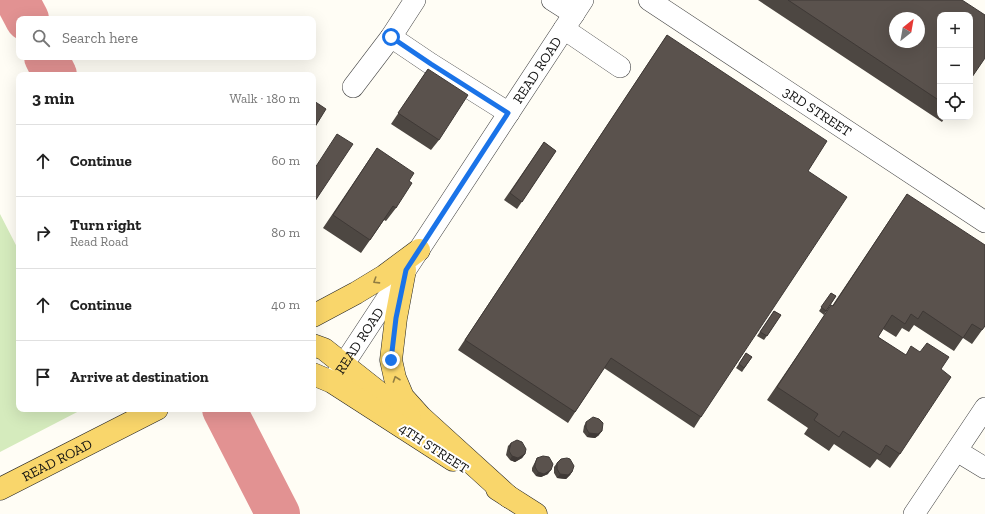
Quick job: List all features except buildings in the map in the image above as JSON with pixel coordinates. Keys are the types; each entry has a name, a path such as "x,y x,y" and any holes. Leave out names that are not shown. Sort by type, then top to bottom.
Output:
{"main road":[{"path":"316,314 356,294 384,276 419,250"},
{"path":"406,270 396,318 391,360 395,378 403,397 421,417 510,497"},
{"path":"316,346 324,349 344,364 510,497"},
{"name":"4TH STREET","path":"319,382 536,514"},
{"name":"READ ROAD","path":"0,489 152,412"}],"street":[{"path":"353,87 391,37 415,0"},
{"path":"552,0 574,14 620,67"},
{"name":"3RD STREET","path":"650,0 985,222"},
{"name":"READ ROAD","path":"319,382 344,364 574,14"},
{"path":"391,37 508,113"},
{"path":"914,514 985,408"},
{"path":"956,451 985,468"}],"green space":[{"path":"0,214 16,245 16,412 77,412 0,452"}],"taxiway":[{"path":"17,0 25,16"},
{"path":"48,60 54,72"},
{"path":"226,412 278,514"}],"route":[{"path":"391,37 508,113 406,270 396,318 391,360"}]}
